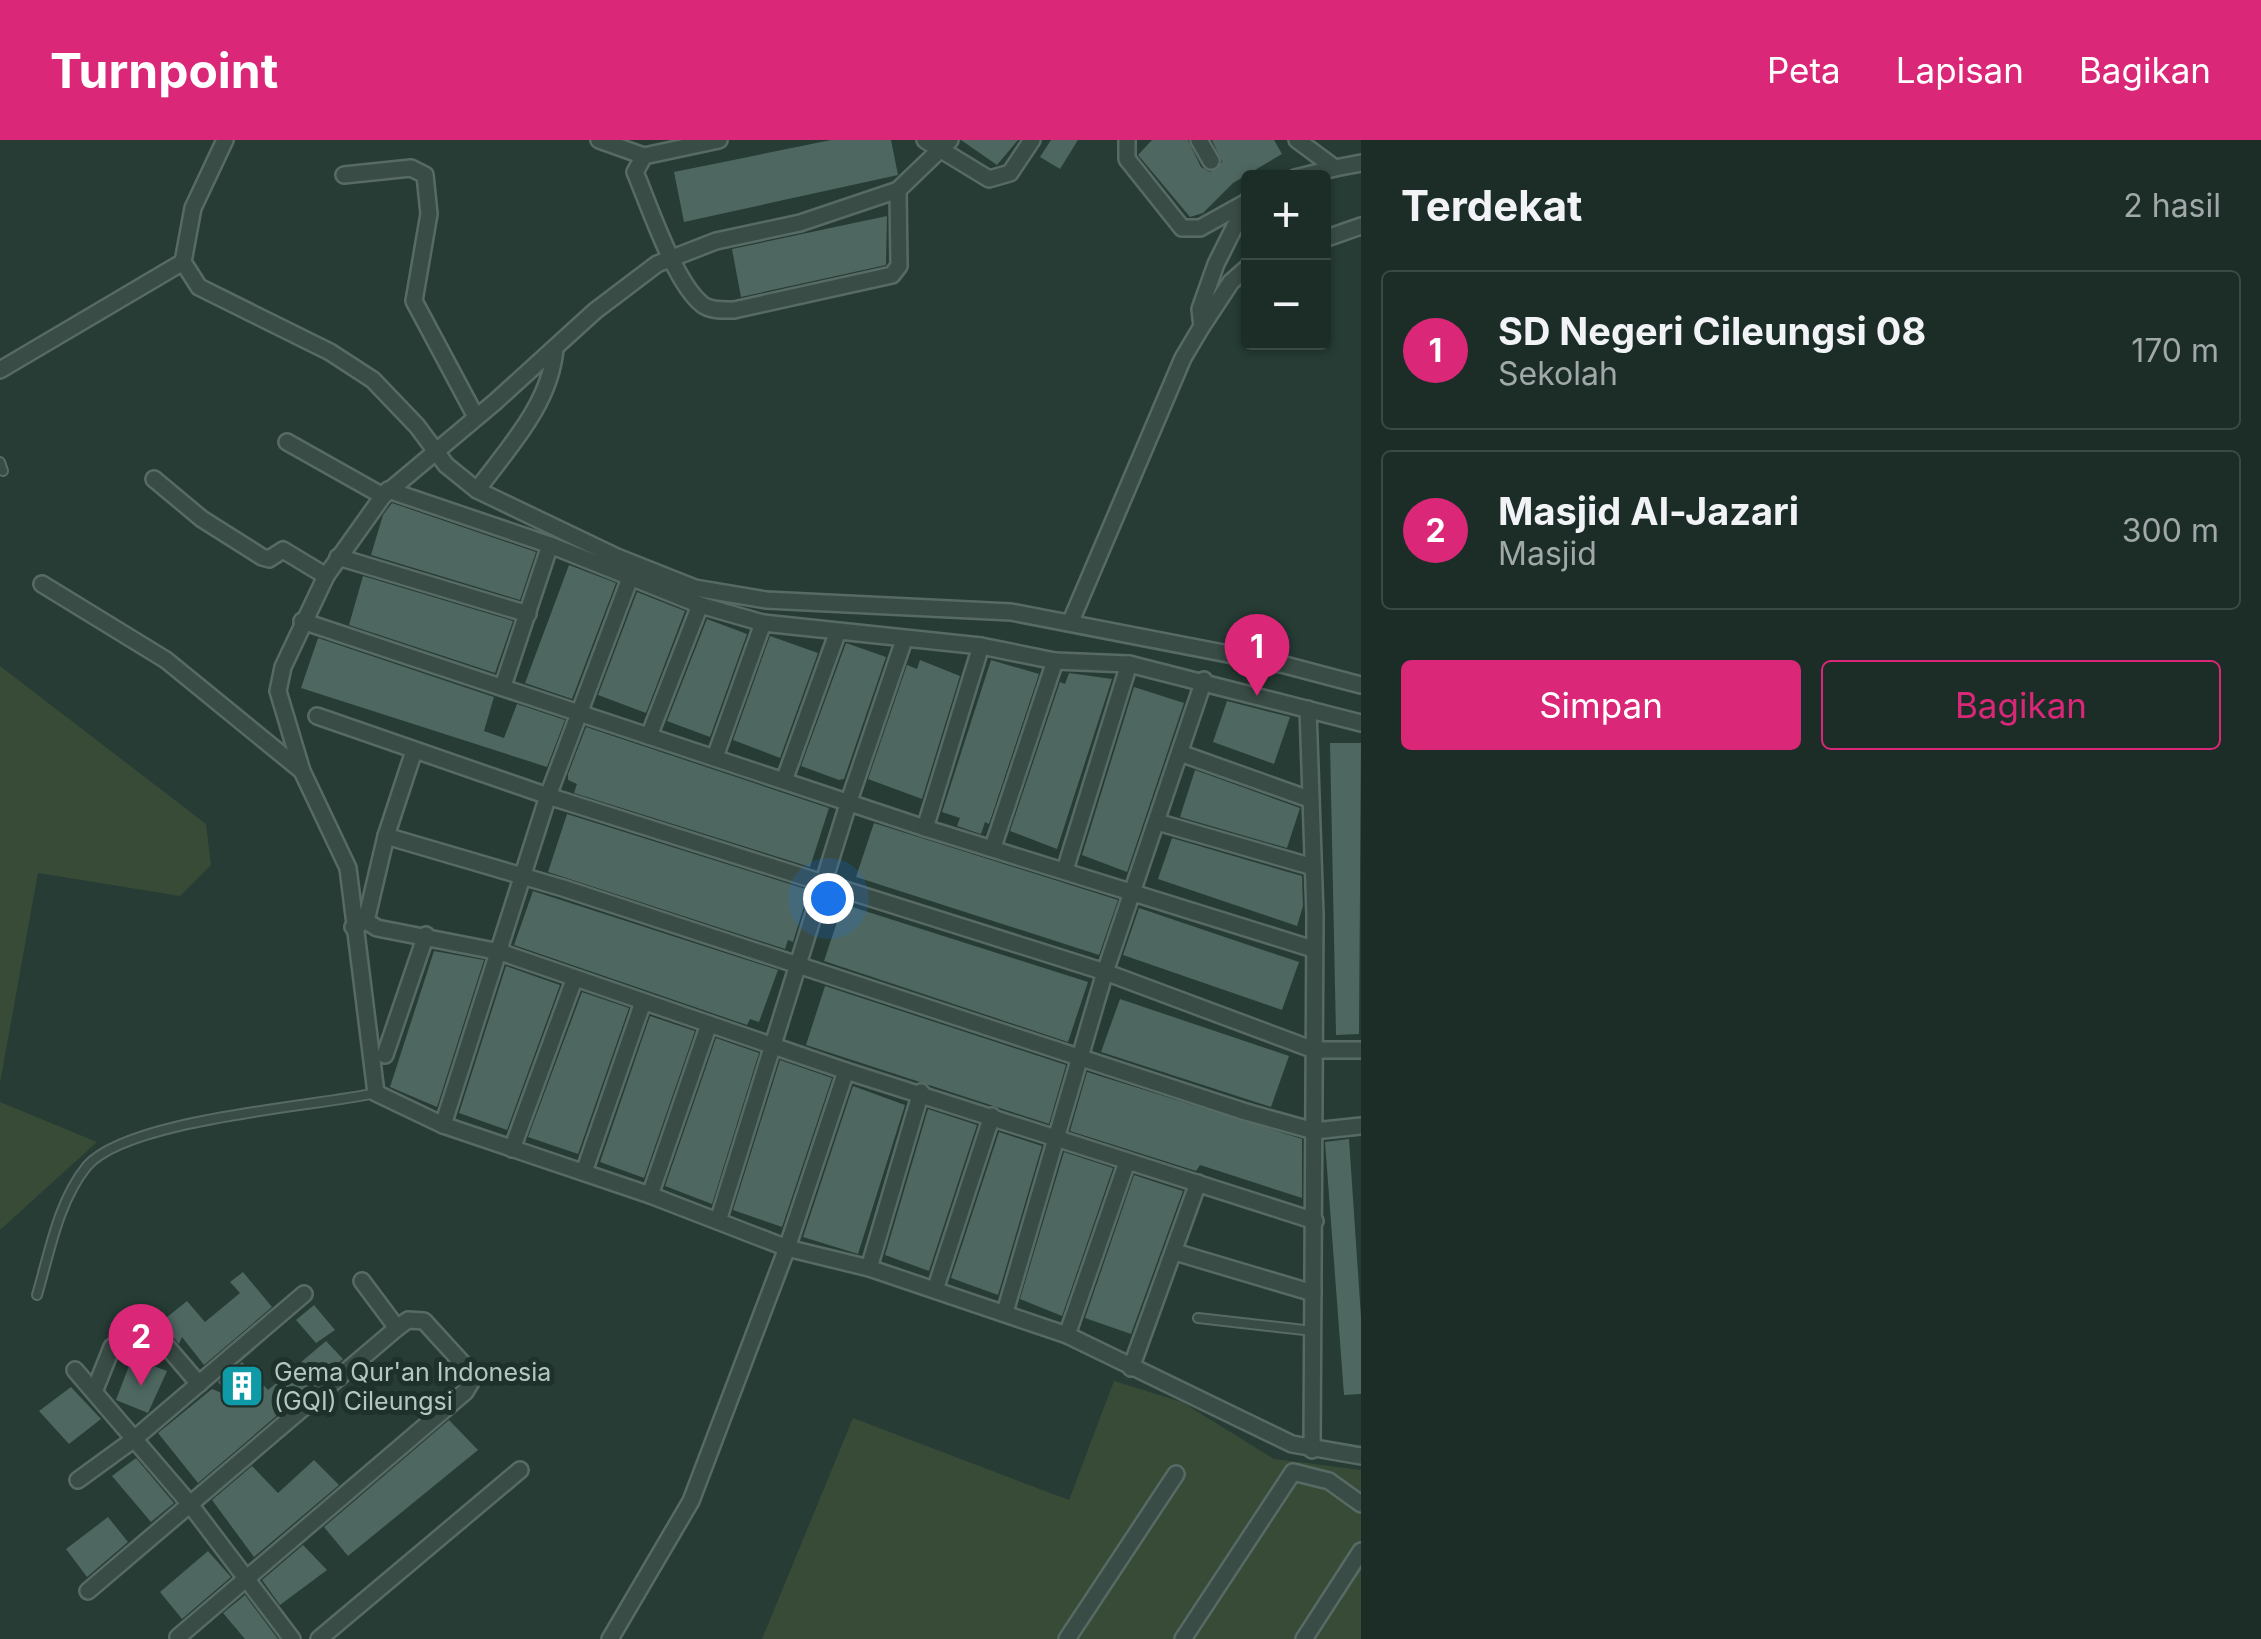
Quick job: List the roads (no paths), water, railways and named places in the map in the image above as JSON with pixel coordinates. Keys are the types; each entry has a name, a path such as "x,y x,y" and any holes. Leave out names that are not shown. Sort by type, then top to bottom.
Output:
{"street":[{"path":"225,140 194,208 183,262 199,287 314,343 373,380 417,426 432,451 477,490 616,557 722,594 867,608 1011,612 1285,665 1361,685"},
{"path":"599,140 644,156 719,140"},
{"path":"926,140 946,144 990,179 1010,173 1032,140"},
{"path":"1127,140 1126,159 1182,228 1200,228 1241,205"},
{"path":"1199,140 1211,161"},
{"path":"1297,140 1335,168"},
{"path":"946,144 898,190 800,223 670,256 594,310 385,493 326,576 282,667 278,692 302,771 343,852 360,924 376,1093 444,1125 650,1195 786,1248 869,1268 1067,1335 1292,1444 1361,1456"},
{"path":"644,156 635,172 670,256 702,304 722,310 892,275 899,266 898,190"},
{"path":"1327,170 1361,162"},
{"path":"344,174 411,168 425,175 429,214 414,300 476,417"},
{"path":"1202,326 1204,295 1241,215"},
{"path":"1331,237 1361,226"},
{"path":"0,370 183,262"},
{"path":"1071,622 1183,358 1231,282 1241,273"},
{"path":"477,490 538,406 553,372 555,348"},
{"path":"287,442 385,493 550,546 700,605 763,624 981,646 1055,661 1129,664 1361,722"},
{"path":"154,479 202,519 262,557 269,558 283,550 326,576"},
{"path":"503,686 550,546"},
{"path":"338,557 528,614"},
{"path":"444,1125 548,796 630,578"},
{"path":"42,584 166,660 302,771"},
{"path":"650,736 700,605"},
{"path":"302,621 785,778 924,828 1312,949"},
{"path":"715,758 763,624"},
{"path":"785,778 837,634"},
{"path":"718,1221 849,801 904,640"},
{"path":"924,828 981,646"},
{"path":"993,847 1055,661"},
{"path":"1065,870 1129,664"},
{"path":"1005,1312 1105,972 1204,680"},
{"path":"1308,709 1315,1221 1312,1450"},
{"path":"317,716 548,796 1105,972 1314,1050 1361,1050"},
{"path":"360,924 414,751"},
{"path":"1180,753 1309,799"},
{"path":"1157,822 1313,867"},
{"path":"386,836 525,876 1314,1131 1361,1126"},
{"path":"360,924 500,952 846,1072 921,1092 1315,1221"},
{"path":"385,1054 426,935"},
{"path":"512,1149 574,980"},
{"path":"584,1172 643,1002"},
{"path":"650,1195 709,1024"},
{"path":"610,1639 691,1501 786,1248 846,1072"},
{"path":"869,1268 921,1092"},
{"path":"935,1290 992,1116"},
{"path":"1067,1335 1127,1162"},
{"path":"1131,1368 1198,1182"},
{"path":"1175,1252 1313,1293"},
{"path":"362,1281 398,1328"},
{"path":"78,1480 133,1440 304,1294"},
{"path":"88,1591 398,1328 408,1320 424,1322 466,1367 470,1385 178,1637"},
{"path":"152,1329 199,1384"},
{"path":"94,1392 112,1346"},
{"path":"76,1370 189,1503 292,1639"},
{"path":"1183,1639 1293,1472 1292,1444"},
{"path":"319,1639 520,1470"},
{"path":"1293,1472 1329,1481 1361,1504"},
{"path":"1067,1639 1176,1474"},
{"path":"1308,1638 1361,1551"}],"lane":[{"path":"37,1295 64,1204 90,1162 166,1128 376,1093"},
{"path":"1198,1318 1313,1330"}],"place":[{"name":"SD Negeri Cileungsi 08","path":"1257,696"},
{"name":"Masjid Al-Jazari","path":"141,1386"},
{"name":"Gema Qur'an Indonesia (GQI) Cileungsi","path":"242,1386"}]}
